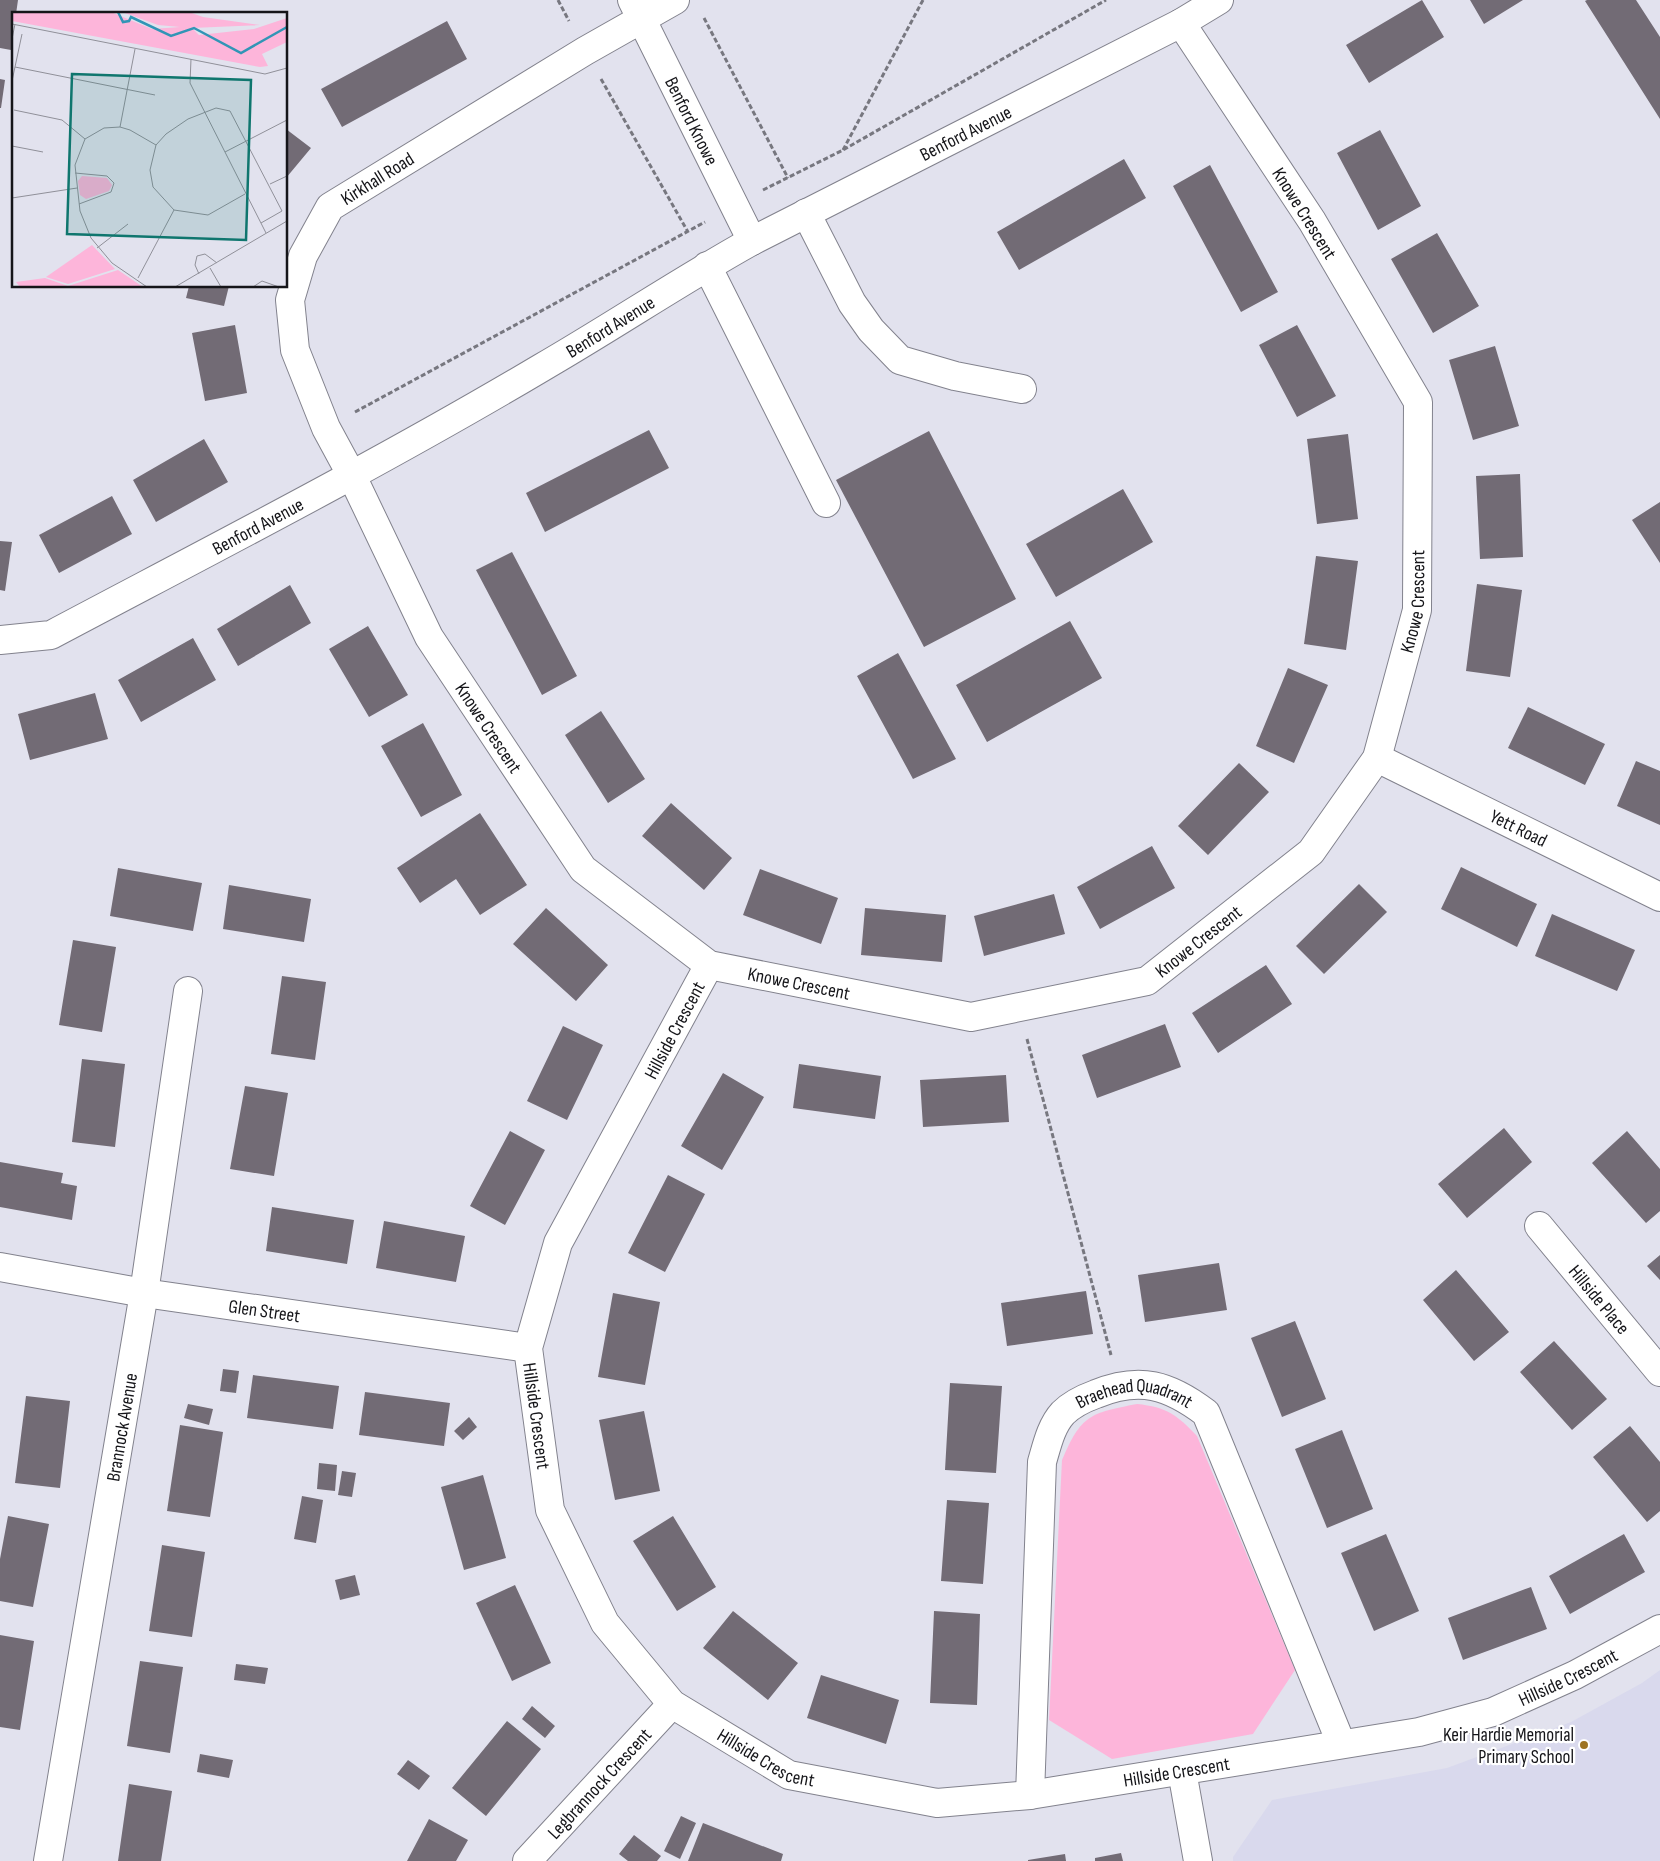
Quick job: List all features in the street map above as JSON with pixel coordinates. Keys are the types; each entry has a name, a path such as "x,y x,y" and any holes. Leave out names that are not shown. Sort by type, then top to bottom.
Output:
{"street":[{"name":"Kirkhall Road","path":"352,476 326,428 295,350 290,300 303,256 330,207 585,50 637,10 675,0"},
{"name":"Benford Avenue","path":"0,640 51,635 352,476 542,368 707,266 752,241 1181,23 1219,0"},
{"name":"Benford Knowe","path":"637,10 752,241"},
{"name":"Knowe Crescent","path":"352,476 429,636 583,869 709,965 971,1018 1147,980 1311,852 1378,758 1418,610 1418,402 1312,221 1181,23"},
{"path":"806,213 852,303 871,330 900,360 955,376 1022,389"},
{"path":"707,266 826,503"},
{"name":"Yett Road","path":"1378,758 1660,897"},
{"name":"Hillside Crescent","path":"709,965 558,1243 528,1348 550,1510 604,1623 672,1704 789,1775 937,1803 1030,1795 1418,1732 1493,1712 1575,1676 1660,1629"},
{"name":"Brannock Avenue","path":"48,1861 144,1292 188,991"},
{"name":"Hillside Place","path":"1539,1226 1660,1372"},
{"name":"Glen Street","path":"0,1267 144,1292 528,1348"},
{"name":"Braehead Quadrant","path":"1030,1795 1042,1462 1049,1436 1063,1414 1084,1398 1119,1384 1158,1386 1184,1396 1206,1413 1341,1744"},
{"name":"Legbrannock Crescent","path":"527,1861 672,1704"},
{"path":"1182,1771 1198,1861"}],"path":[{"path":"558,0 707,266"},
{"path":"843,150 923,0"},
{"path":"703,17 788,178"},
{"path":"1019,1008 1119,1384"}],"shaded area":[{"path":"1137,1404 1156,1407 1171,1413 1197,1436 1295,1670 1253,1734 1112,1759 1049,1720 1062,1460 1075,1434 1089,1419 1108,1410"},
{"name":"Keir Hardie Memorial Primary School","path":"1660,1670 1660,1861 1233,1861 1233,1857 1272,1800 1447,1768 1571,1722 1642,1683"}],"building":[{"path":"0,0 18,0 16,12 12,12 11,50 0,48"},
{"path":"1422,0 1444,37 1369,83 1346,45"},
{"path":"1470,0 1523,0 1484,24"},
{"path":"1636,0 1660,37 1660,119 1585,1"},
{"path":"447,21 467,59 342,127 321,89"},
{"path":"0,79 5,80 1,108 0,108"},
{"path":"1380,130 1421,206 1378,230 1337,153"},
{"path":"288,131 311,148 288,176"},
{"path":"1124,159 1146,198 1019,270 997,232"},
{"path":"1210,165 1278,292 1241,312 1173,186"},
{"path":"1437,233 1479,306 1433,333 1391,259"},
{"path":"188,288 228,288 224,306 186,298"},
{"path":"235,325 247,393 205,401 192,333"},
{"path":"1297,325 1336,396 1297,417 1259,345"},
{"path":"1495,346 1519,426 1473,440 1449,360"},
{"path":"649,430 669,468 545,532 526,493"},
{"path":"929,431 1016,599 924,647 836,480"},
{"path":"1348,434 1358,519 1317,524 1307,439"},
{"path":"204,439 228,482 156,522 133,480"},
{"path":"1520,474 1523,557 1480,559 1476,476"},
{"path":"1123,489 1153,542 1056,597 1026,544"},
{"path":"112,496 132,534 59,573 39,535"},
{"path":"1660,502 1660,563 1632,520"},
{"path":"0,541 12,542 5,591 0,590"},
{"path":"512,552 577,676 542,695 476,570"},
{"path":"1316,556 1358,561 1346,650 1304,644"},
{"path":"1477,584 1522,590 1510,677 1466,671"},
{"path":"290,585 311,623 238,666 217,629"},
{"path":"1070,621 1102,678 987,742 956,685"},
{"path":"368,626 408,695 369,717 329,649"},
{"path":"193,638 216,680 141,722 118,680"},
{"path":"898,653 956,759 913,779 857,676"},
{"path":"1288,668 1328,685 1294,763 1256,746"},
{"path":"95,693 108,739 30,760 18,714"},
{"path":"1528,707 1605,744 1585,785 1508,748"},
{"path":"601,711 645,779 608,803 565,735"},
{"path":"423,723 462,795 421,817 381,746"},
{"path":"1636,761 1660,771 1660,825 1617,806"},
{"path":"1239,763 1269,792 1208,855 1178,826"},
{"path":"671,803 732,858 704,890 642,836"},
{"path":"480,813 527,885 480,915 456,879 420,903 397,868"},
{"path":"1152,846 1175,888 1100,929 1077,887"},
{"path":"1461,867 1537,904 1517,947 1441,909"},
{"path":"118,868 202,883 193,931 110,916"},
{"path":"760,869 838,898 821,944 743,915"},
{"path":"1359,884 1387,912 1324,974 1296,946"},
{"path":"229,885 311,899 304,942 223,929"},
{"path":"1054,894 1065,934 984,956 974,916"},
{"path":"546,908 608,965 576,1001 513,944"},
{"path":"865,908 946,915 942,962 861,955"},
{"path":"1552,914 1635,950 1617,991 1535,956"},
{"path":"73,940 116,947 102,1032 59,1025"},
{"path":"1266,965 1292,1004 1218,1053 1192,1013"},
{"path":"282,976 326,982 315,1060 271,1054"},
{"path":"1165,1024 1181,1067 1097,1098 1082,1055"},
{"path":"563,1026 603,1045 567,1120 527,1101"},
{"path":"82,1059 125,1064 115,1147 72,1142"},
{"path":"799,1064 881,1076 875,1119 793,1108"},
{"path":"723,1073 764,1097 722,1170 681,1146"},
{"path":"1006,1075 1009,1122 923,1127 920,1080"},
{"path":"245,1086 288,1093 274,1176 230,1169"},
{"path":"1504,1128 1532,1162 1467,1218 1438,1184"},
{"path":"510,1131 545,1150 505,1225 470,1206"},
{"path":"1627,1131 1660,1169 1660,1211 1646,1223 1592,1163"},
{"path":"0,1162 63,1173 61,1183 77,1186 72,1220 0,1207"},
{"path":"668,1175 705,1194 665,1272 628,1253"},
{"path":"272,1207 354,1220 347,1264 266,1251"},
{"path":"384,1221 465,1236 456,1282 376,1268"},
{"path":"1660,1255 1660,1280 1647,1266"},
{"path":"1219,1263 1227,1310 1145,1322 1138,1275"},
{"path":"1456,1270 1509,1332 1474,1361 1423,1300"},
{"path":"1086,1291 1093,1334 1007,1346 1001,1303"},
{"path":"613,1293 660,1302 645,1385 598,1377"},
{"path":"1295,1321 1326,1399 1282,1417 1251,1338"},
{"path":"1554,1341 1607,1399 1572,1430 1520,1372"},
{"path":"223,1369 239,1371 236,1393 220,1391"},
{"path":"253,1375 339,1386 333,1429 247,1418"},
{"path":"950,1383 1002,1386 996,1473 945,1470"},
{"path":"365,1392 450,1403 444,1446 359,1435"},
{"path":"26,1396 70,1401 60,1488 15,1483"},
{"path":"188,1404 213,1409 209,1425 184,1418"},
{"path":"644,1411 660,1491 615,1500 599,1420"},
{"path":"469,1417 477,1427 463,1440 454,1431"},
{"path":"180,1425 223,1432 210,1517 167,1511"},
{"path":"1630,1426 1660,1462 1660,1511 1647,1522 1593,1457"},
{"path":"1342,1430 1373,1509 1327,1528 1295,1449"},
{"path":"319,1463 337,1465 335,1491 317,1489"},
{"path":"342,1471 356,1473 352,1497 338,1495"},
{"path":"483,1475 506,1558 464,1570 441,1487"},
{"path":"302,1496 323,1500 316,1543 294,1539"},
{"path":"947,1500 989,1503 983,1584 941,1581"},
{"path":"8,1516 49,1524 33,1607 0,1601 0,1559"},
{"path":"673,1516 716,1587 677,1611 633,1541"},
{"path":"1386,1534 1419,1611 1374,1631 1341,1553"},
{"path":"1624,1534 1645,1572 1570,1614 1549,1576"},
{"path":"162,1545 205,1552 192,1637 149,1631"},
{"path":"355,1575 360,1595 340,1600 335,1580"},
{"path":"515,1585 551,1663 512,1681 476,1603"},
{"path":"1531,1587 1547,1629 1463,1660 1448,1618"},
{"path":"733,1611 798,1663 768,1700 703,1648"},
{"path":"934,1611 980,1614 977,1705 930,1703"},
{"path":"0,1635 34,1641 20,1730 0,1727"},
{"path":"140,1661 183,1667 170,1753 127,1746"},
{"path":"236,1664 268,1668 265,1684 234,1680"},
{"path":"821,1675 899,1700 886,1744 807,1718"},
{"path":"532,1706 555,1726 545,1738 522,1719"},
{"path":"507,1721 541,1749 486,1816 452,1788"},
{"path":"200,1754 233,1760 229,1778 197,1772"},
{"path":"408,1760 430,1776 419,1790 397,1774"},
{"path":"129,1784 172,1791 161,1861 118,1861"},
{"path":"681,1816 696,1823 680,1859 664,1851"},
{"path":"429,1819 468,1840 456,1861 407,1861"},
{"path":"703,1823 783,1854 781,1861 688,1861"},
{"path":"634,1835 661,1856 657,1861 628,1861 619,1854"},
{"path":"1121,1853 1123,1861 1095,1861 1095,1858"},
{"path":"1065,1854 1066,1861 1028,1861 1028,1860"}],"place":[{"name":"Keir Hardie Memorial Primary School","path":"1584,1745"}]}
